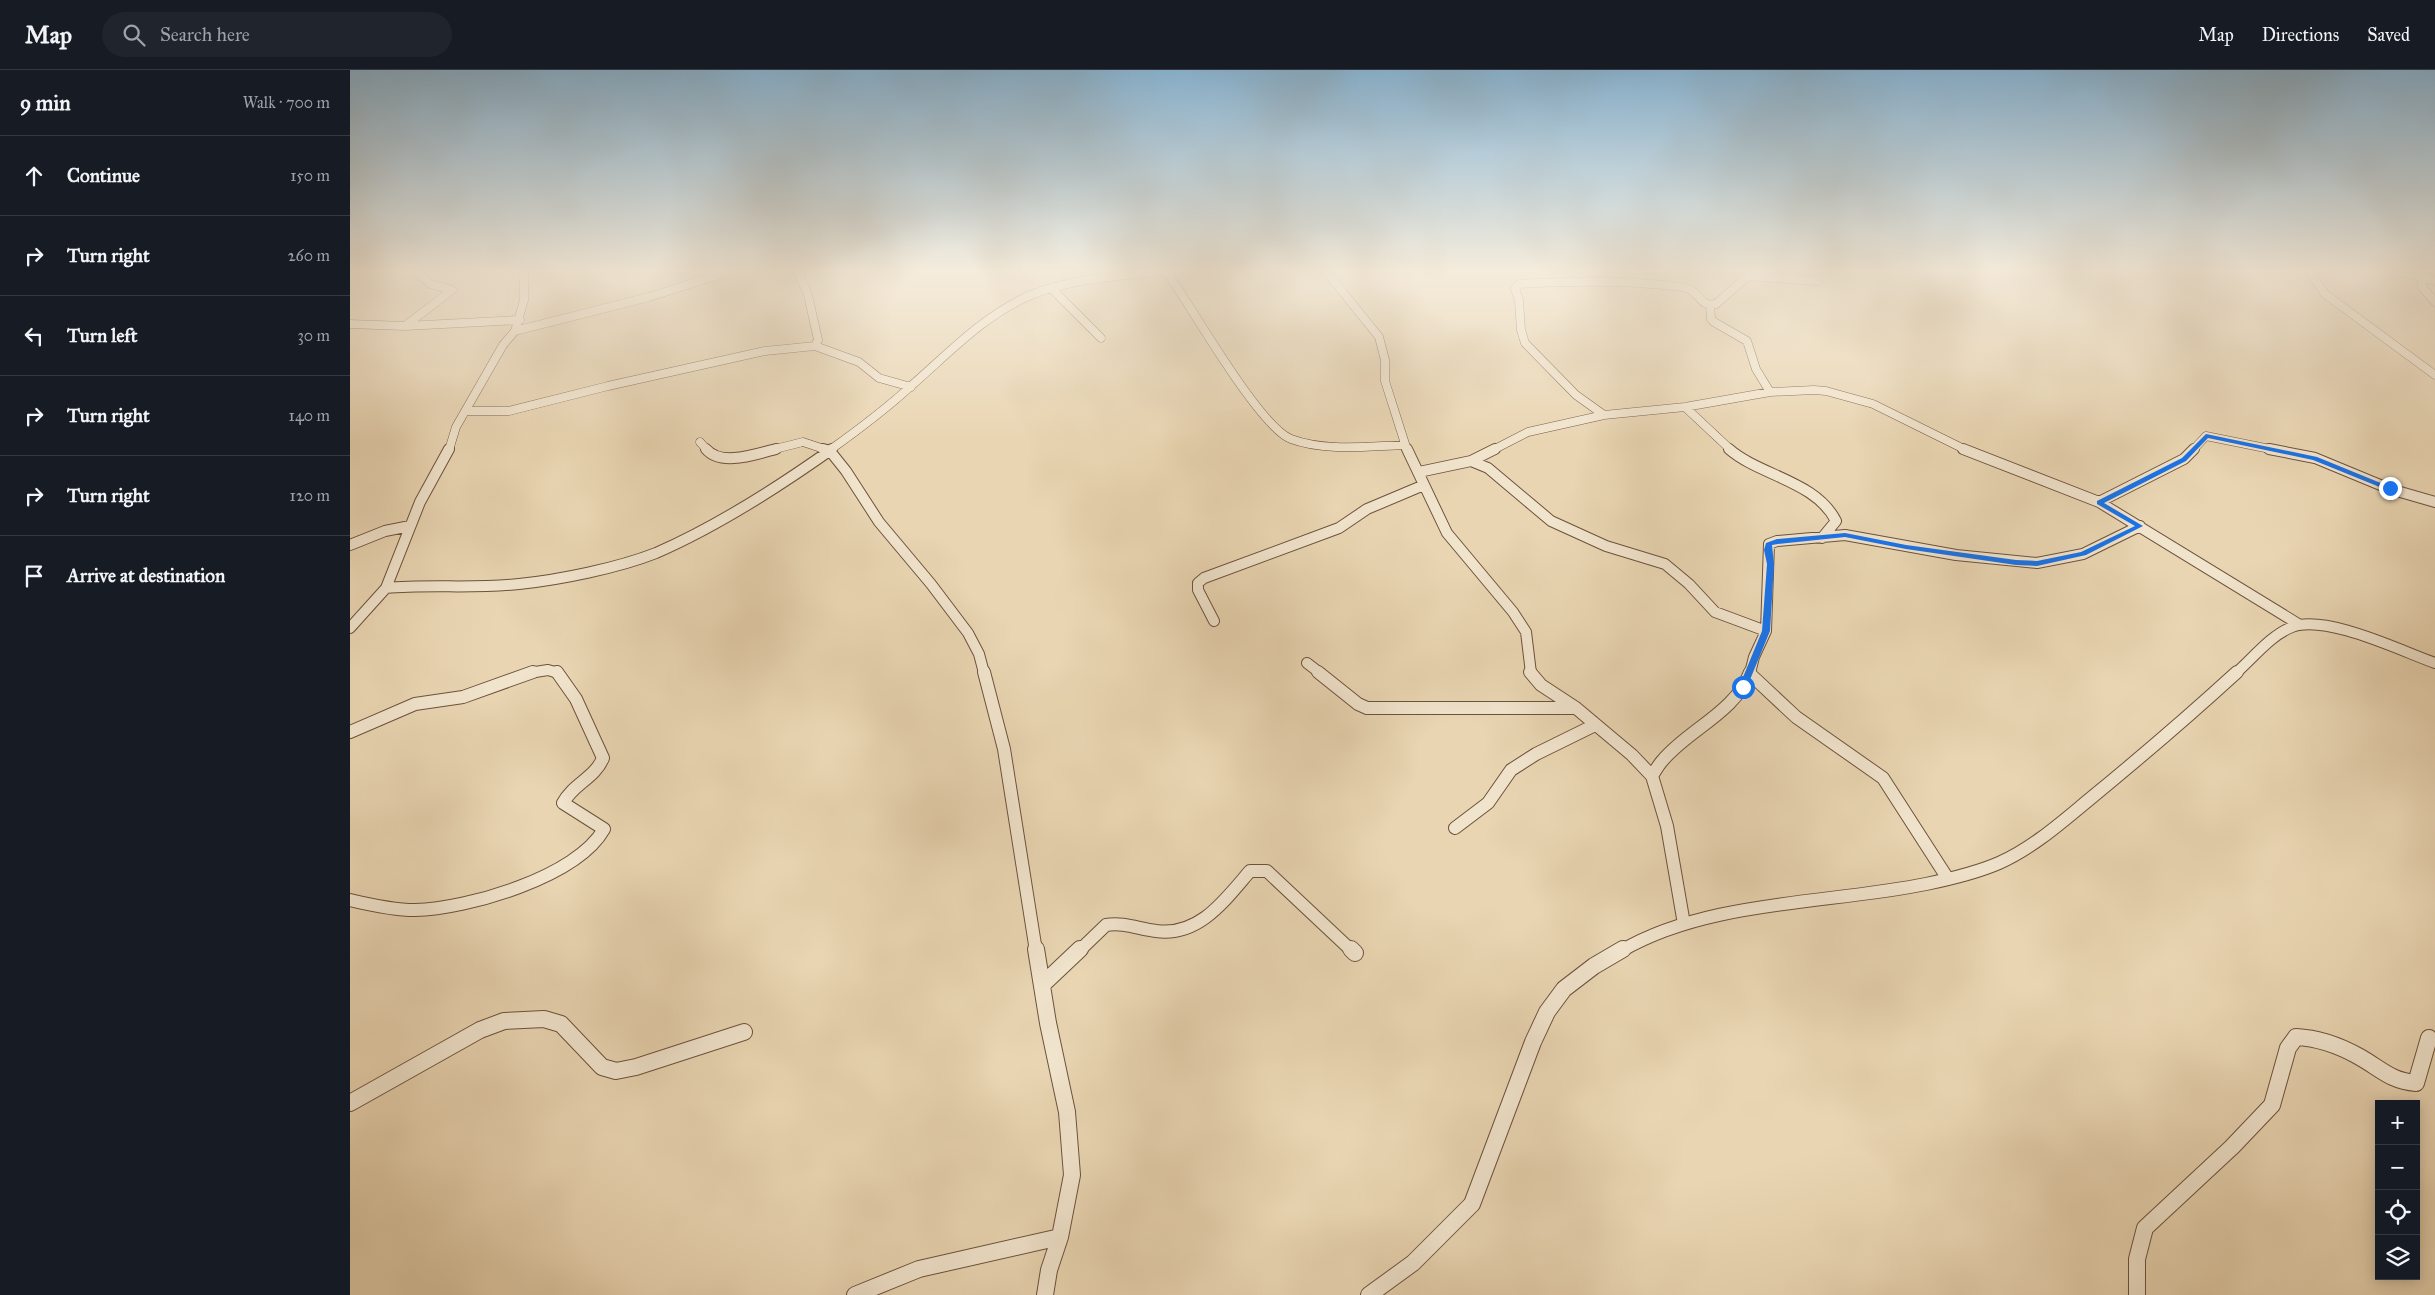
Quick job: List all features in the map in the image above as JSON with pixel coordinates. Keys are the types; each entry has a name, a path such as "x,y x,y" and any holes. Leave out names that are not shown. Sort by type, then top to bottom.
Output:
{"street":[{"path":"350,628 386,588 420,502 447,455 456,427 467,411 503,345 517,327"},
{"path":"515,331 531,327"},
{"path":"815,327 818,340 815,346"},
{"path":"386,588 410,586 488,587 532,582 584,574 653,554 745,508 830,452 911,387 964,337 977,327"},
{"path":"1090,327 1101,338"},
{"path":"1204,327 1238,382 1288,438 1297,442 1314,444 1405,445"},
{"path":"1371,327 1379,337 1385,360 1385,381 1405,445 1447,533 1513,612 1526,632 1529,671 1541,685 1576,708 1632,755 1652,776 1667,826 1684,924"},
{"path":"1521,327 1525,343 1576,395 1604,415"},
{"path":"1723,327 1747,341 1756,369 1770,392"},
{"path":"2370,327 2435,375"},
{"path":"467,411 509,411 608,386 765,351 815,346 859,362 879,378 911,387"},
{"path":"1419,472 1470,461 1528,432 1604,415 1685,407 1770,392 1814,390 1873,404 1976,455 2099,502 2300,624 2318,625 2340,630 2435,663"},
{"path":"1685,407 1732,451 1811,493 1822,502 1836,521 1822,538"},
{"path":"2099,502 2184,459 2206,436 2315,458 2390,488 2435,502"},
{"path":"700,442 710,454 717,457 730,458 755,454 803,442 830,452 846,471 878,522 931,584 950,613 968,633 979,654 1004,749 1048,1023 1066,1112 1072,1175 1060,1237 1045,1295"},
{"path":"1470,461 1488,468 1540,514 1551,521 1606,546 1665,564 1689,584 1715,612 1766,631"},
{"path":"1214,622 1198,590 1198,583 1204,578 1339,528 1367,509 1424,485"},
{"path":"350,545 385,531 410,526"},
{"path":"1652,776 1663,760 1728,703 1743,687 1750,674 1754,657 1766,631 1770,564 1769,544 1777,541 1845,535 1931,551 2037,563 2083,554 2140,526"},
{"path":"1369,1295 1413,1263 1472,1204 1533,1042 1547,1012 1564,990 1594,966 1634,943 1684,924 1764,907 1895,890 1948,879 1999,863 2047,834 2158,744 2279,634 2300,624"},
{"path":"1307,663 1358,704 1367,708 1576,708"},
{"path":"350,732 416,704 462,697 538,670 551,669 559,673 571,691 603,758 599,769 566,796 563,803 604,829 601,836 573,858 537,879 474,902 415,910 380,907 350,900"},
{"path":"1750,674 1762,689 1807,725 1883,778 1892,788 1948,879"},
{"path":"1455,828 1488,803 1512,770 1536,754 1595,725"},
{"path":"1043,984 1106,925 1116,922 1157,931 1173,932 1188,929 1207,919 1250,871 1258,869 1267,871 1354,953"},
{"path":"350,1103 480,1030 504,1021 544,1019 561,1024 602,1067 616,1071 636,1067 744,1032"},
{"path":"2137,1295 2137,1259 2145,1228 2232,1147 2272,1105 2288,1048 2296,1037 2318,1038 2356,1056 2399,1082 2416,1083 2429,1038"},
{"path":"855,1295 919,1269 1060,1237"}],"route":[{"path":"1743,687 1750,674 1754,657 1766,631 1770,564 1768,550 1769,544 1777,541 1845,535 1906,547 2016,562 2037,563 2083,554 2140,526 2099,502 2149,476 2168,469 2184,459 2206,436 2315,458 2390,488"}]}
